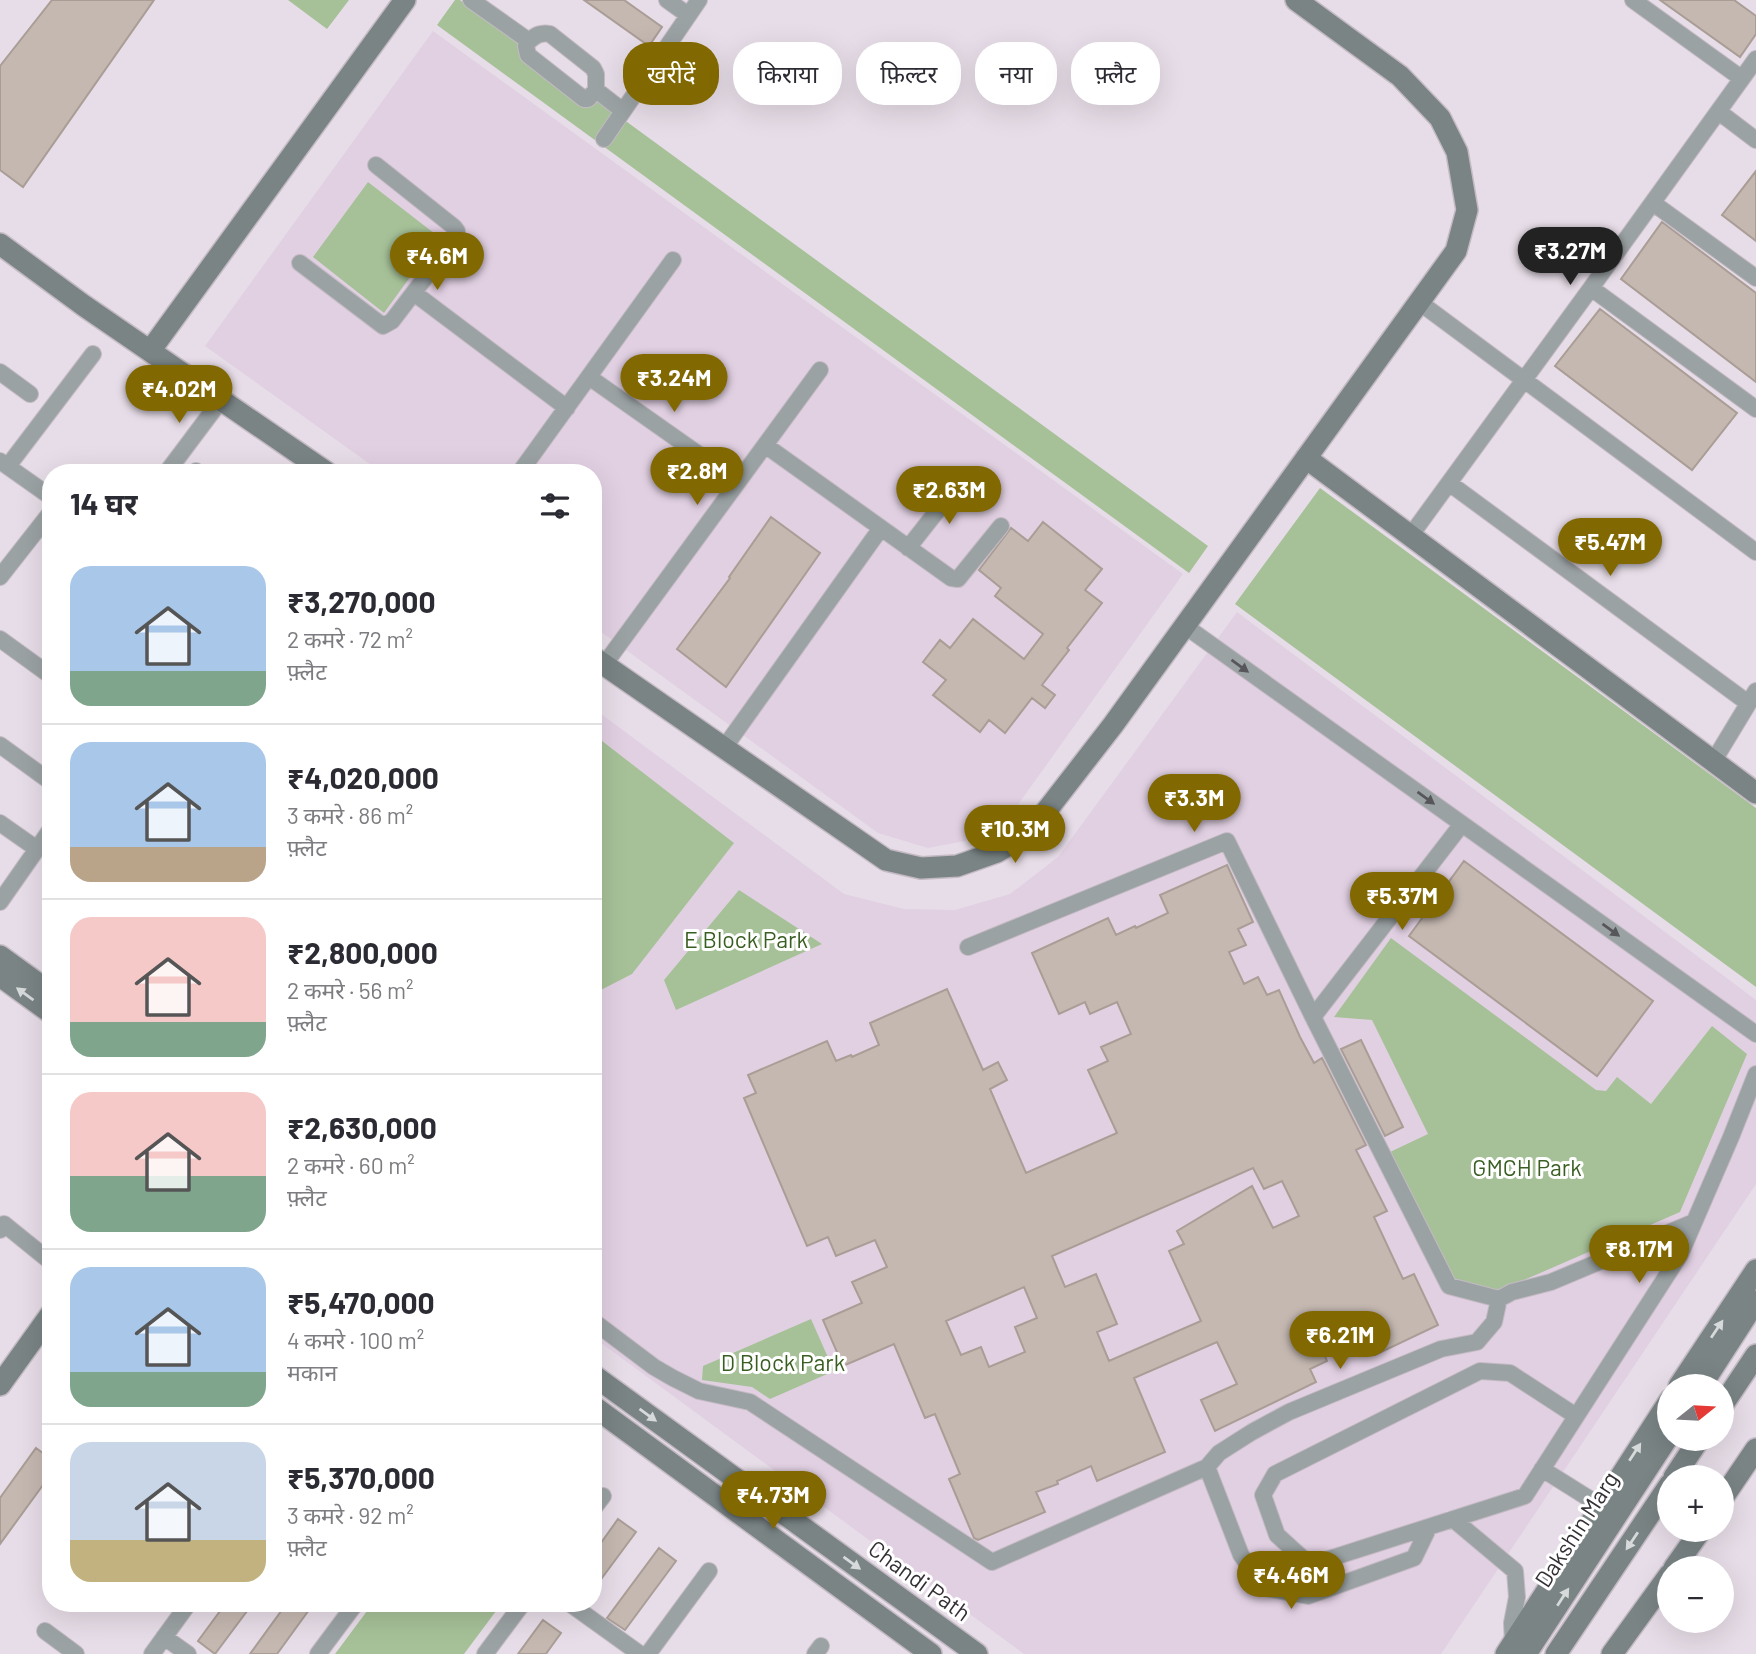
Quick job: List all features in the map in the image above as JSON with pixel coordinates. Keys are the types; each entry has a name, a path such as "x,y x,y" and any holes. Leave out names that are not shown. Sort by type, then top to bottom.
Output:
{"street":[{"path":"150,351 405,0"},
{"path":"471,0 529,41"},
{"path":"667,0 688,15"},
{"path":"604,139 699,0"},
{"path":"602,663 886,860 921,868 957,866 997,852 1030,832 1113,725 1456,251 1467,210 1457,152 1440,118 1400,76 1319,7 1296,0"},
{"path":"1633,0 1741,78"},
{"path":"543,32 550,34 593,68 596,74 596,90 588,99 584,99 528,55 526,50 529,41 543,32"},
{"path":"1411,535 1756,59"},
{"path":"596,90 623,111"},
{"path":"1719,112 1756,140"},
{"path":"300,263 383,326 392,321 414,293 457,236 457,231 376,165"},
{"path":"1653,203 1756,278"},
{"path":"0,244 83,305 314,464"},
{"path":"526,464 673,260"},
{"path":"1591,288 1756,410"},
{"path":"414,293 567,408"},
{"path":"1419,302 1756,552"},
{"path":"42,491 4,464 93,354"},
{"path":"602,657 738,482 820,370"},
{"path":"0,372 30,394"},
{"path":"589,377 738,482"},
{"path":"173,464 221,400"},
{"path":"765,445 951,578 958,579 1001,526"},
{"path":"1306,458 1756,793"},
{"path":"908,548 960,482"},
{"path":"1449,483 1752,697 1713,762"},
{"path":"0,577 42,523"},
{"path":"724,748 881,528"},
{"path":"1185,626 1756,1034"},
{"path":"0,639 42,669"},
{"path":"0,745 42,775"},
{"path":"0,823 37,849"},
{"path":"1313,1017 1462,824"},
{"path":"968,947 1227,841 1449,1286 1499,1299 1512,1292 1551,1282 1694,1222"},
{"path":"0,902 42,842"},
{"path":"0,956 42,986"},
{"path":"0,976 42,1006"},
{"path":"1576,1416 1510,1373 1480,1371 1275,1474 1263,1496 1277,1535 1310,1565 1525,1496 1680,1255 1756,1074"},
{"path":"1,1222 42,1255"},
{"path":"1687,1374 1756,1270"},
{"path":"602,1328 673,1378 699,1391 750,1402 992,1562 1207,1467 1219,1453 1289,1412 1441,1349 1477,1342 1494,1322 1499,1299"},
{"path":"1708,1374 1756,1301"},
{"path":"0,1384 42,1326"},
{"path":"1734,1387 1756,1355"},
{"name":"Chandi Path","path":"602,1382 977,1654"},
{"path":"602,1413 931,1654"},
{"path":"1515,1650 1601,1506 1657,1420"},
{"path":"1734,1481 1756,1449"},
{"name":"Dakshin Marg","path":"1515,1650 1658,1451"},
{"path":"1207,1467 1241,1555 1265,1588 1308,1596 1414,1558 1429,1527"},
{"path":"1542,1469 1601,1506"},
{"path":"1556,1654 1657,1503"},
{"path":"1453,1519 1515,1572 1515,1650"},
{"path":"648,1654 709,1571"},
{"path":"1612,1654 1657,1592"},
{"path":"152,1654 182,1612"},
{"path":"318,1654 349,1612"},
{"path":"485,1654 516,1612"},
{"path":"582,1612 640,1654"},
{"path":"45,1631 76,1654"},
{"path":"164,1637 188,1654"}],"shaded area":[{"path":"433,31 1183,574 1007,820 965,841 928,848 878,833 602,633 602,464 370,464 205,346"},
{"path":"1237,612 1756,1000 1756,1184 1441,1654 1024,1654 602,1344 602,715 844,894 904,909 955,910 1010,894 1058,857"}],"green space":[{"path":"288,0 349,0 327,29"},
{"path":"455,0 460,0 1208,546 1189,573 437,25"},
{"path":"368,182 439,237 384,313 313,257"},
{"path":"1320,488 1756,808 1756,987 1235,604"},
{"path":"602,741 734,843 632,974 602,989"},
{"name":"E Block Park","path":"739,890 822,944 676,1010 664,980"},
{"name":"GMCH Park","path":"1391,938 1596,1090 1606,1091 1617,1077 1651,1104 1712,1026 1747,1054 1680,1212 1499,1291 1453,1279 1390,1152 1428,1134 1372,1020 1334,1017"},
{"name":"D Block Park","path":"811,1319 834,1371 770,1399 752,1387 702,1380 703,1366"},
{"path":"366,1612 495,1612 464,1654 335,1654"}],"building":[{"path":"52,0 154,0 23,187 0,170 0,66"},
{"path":"584,0 624,0 662,27 652,42 643,42"},
{"path":"1660,0 1734,0 1756,16 1756,34 1740,57"},
{"path":"1756,171 1756,241 1722,215"},
{"path":"1662,222 1756,293 1756,382 1621,279"},
{"path":"1600,309 1737,413 1692,470 1555,366"},
{"path":"771,517 820,553 726,687 677,649"},
{"path":"1043,522 1102,569 1085,590 1102,603 1042,685 1055,695 1045,708 1032,698 1005,733 989,720 980,732 933,695 946,680 923,662 940,640 950,648 973,619 1024,659 1043,634 995,596 1001,588 979,570 1011,528 1028,541"},
{"path":"1464,861 1653,1001 1597,1076 1409,936"},
{"path":"1227,865 1253,922 1238,929 1246,945 1229,952 1244,984 1258,977 1267,995 1279,990 1314,1063 1322,1058 1366,1145 1356,1150 1387,1211 1374,1217 1403,1279 1414,1274 1438,1325 1375,1355 1370,1343 1360,1348 1353,1334 1322,1349 1327,1361 1310,1369 1316,1382 1215,1431 1201,1400 1237,1384 1217,1342 1134,1378 1165,1452 1097,1481 1091,1466 1057,1481 1058,1484 1036,1492 1045,1512 978,1540 974,1538 949,1479 960,1474 935,1414 925,1418 894,1344 843,1366 823,1320 862,1303 852,1282 887,1267 875,1240 836,1256 828,1237 807,1246 744,1098 756,1093 748,1075 827,1041 836,1061 851,1055 852,1057 879,1045 870,1023 947,989 983,1070 998,1062 1007,1080 990,1089 1026,1173 1117,1133 1088,1070 1108,1061 1101,1047 1131,1034 1117,1002 1090,1014 1085,1002 1059,1014 1032,953 1108,918 1116,935 1135,926 1136,928 1168,913 1160,895","holes":["1253,1168 1264,1189 1282,1181 1299,1216 1273,1228 1252,1186 1177,1231 1184,1244 1169,1251 1201,1321 1109,1361 1097,1332 1117,1324 1096,1274 1065,1287 1052,1256","1024,1287 1037,1318 1015,1327 1025,1352 989,1367 981,1347 961,1355 946,1321"]},
{"path":"1361,1040 1403,1127 1385,1136 1341,1049"},
{"path":"36,1448 42,1452 42,1486 0,1544 0,1498"},
{"path":"618,1519 636,1532 602,1578 602,1541"},
{"path":"659,1548 676,1561 625,1630 607,1618"},
{"path":"219,1612 246,1612 215,1654 198,1641"},
{"path":"280,1612 307,1612 277,1654 250,1654"},
{"path":"543,1620 561,1633 546,1654 518,1654"}]}
